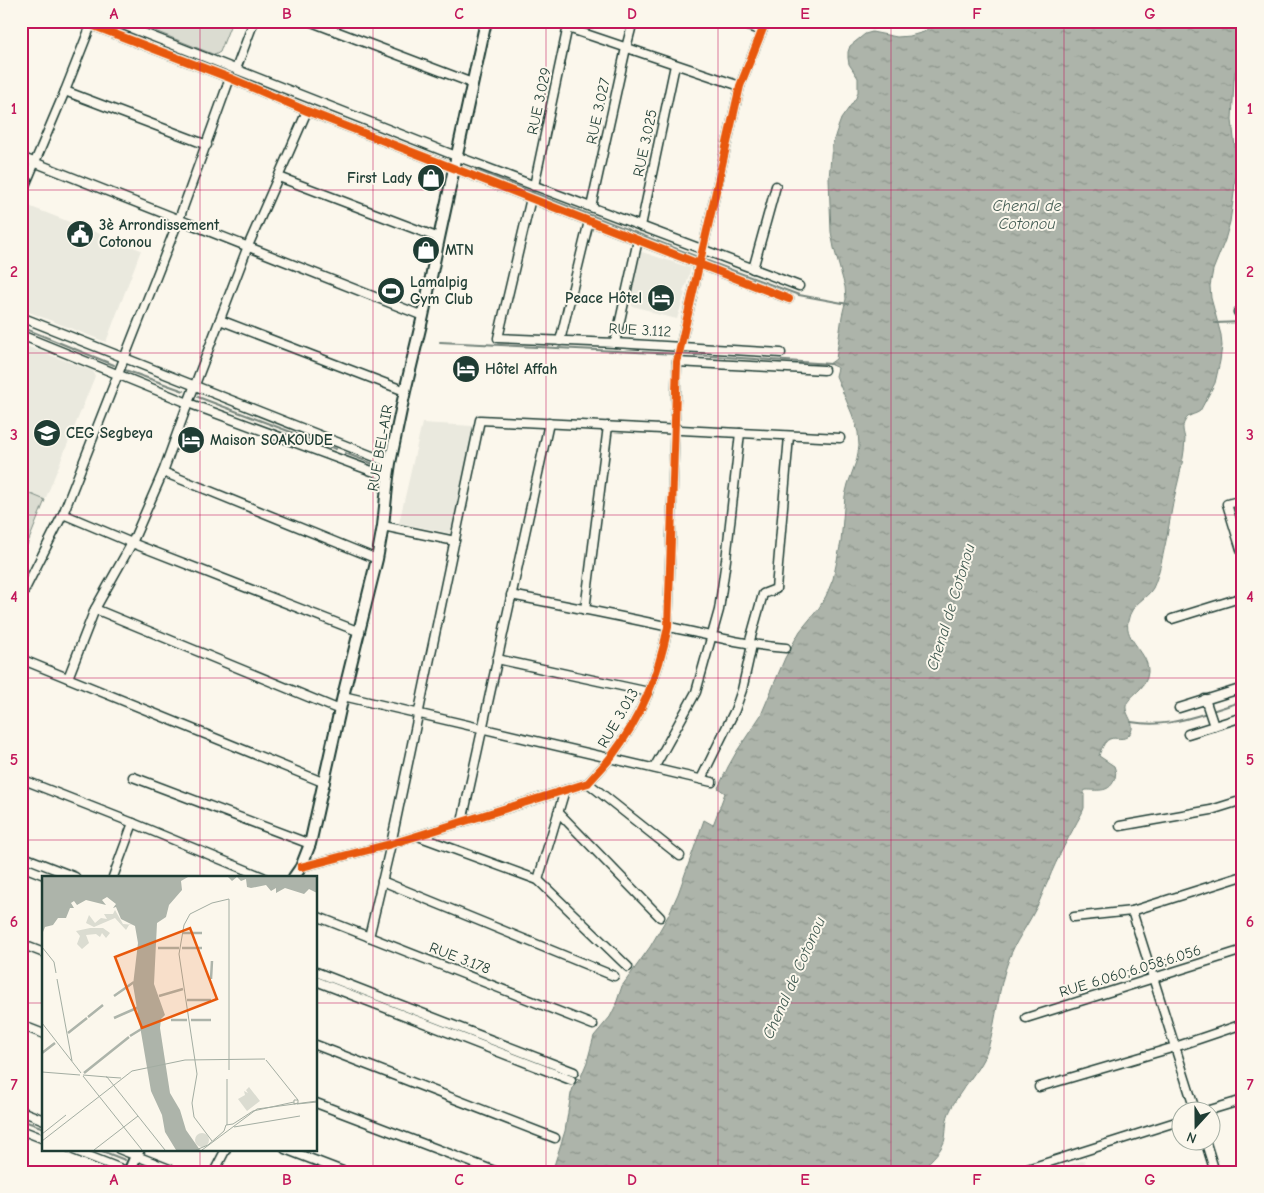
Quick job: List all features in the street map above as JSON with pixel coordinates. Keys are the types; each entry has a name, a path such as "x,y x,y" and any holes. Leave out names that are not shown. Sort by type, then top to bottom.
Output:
{"main road":[{"name":"RUE BEL-AIR","path":"295,876 302,867 310,844 343,696 377,559 384,526 390,463 486,21"},
{"path":"129,1172 137,1152"}],"street":[{"path":"81,21 91,23 789,299"},
{"path":"113,21 456,156 799,286"},
{"path":"236,69 254,21"},
{"path":"309,21 472,83"},
{"name":"RUE 3.027","path":"591,207 633,21"},
{"path":"733,21 762,31"},
{"name":"RUE 3.013","path":"588,783 610,758 640,712 660,663 668,627 677,362 740,86 766,21"},
{"path":"21,195 65,91 91,23"},
{"path":"569,25 626,48 740,86"},
{"name":"RUE 3.029","path":"534,186 569,25"},
{"name":"RUE 3.025","path":"641,226 675,65"},
{"path":"21,598 63,514 179,219 230,78"},
{"path":"65,91 207,145"},
{"path":"68,678 95,609 132,543 163,472 248,246 307,110"},
{"path":"21,157 423,316"},
{"path":"279,177 438,238"},
{"path":"753,269 776,186"},
{"name":"RUE 3.112","path":"531,198 498,338 681,346 781,353"},
{"path":"560,341 589,221"},
{"path":"615,343 638,240"},
{"path":"21,317 390,463"},
{"path":"220,320 405,391"},
{"path":"21,335 188,403 388,477"},
{"name":"RUE 3.112","path":"677,362 824,370"},
{"path":"369,937 419,714 480,420 840,438"},
{"path":"462,822 549,423"},
{"path":"585,610 608,426"},
{"path":"654,768 693,699 719,610 740,433"},
{"path":"701,779 735,710 742,690 763,594 776,589 789,436"},
{"path":"163,472 377,559"},
{"path":"1243,500 1227,504 1243,556"},
{"path":"63,514 360,632"},
{"path":"384,526 455,541"},
{"path":"511,595 712,637 786,648"},
{"path":"1172,619 1243,597"},
{"path":"95,609 340,710"},
{"path":"497,658 649,692"},
{"path":"21,659 325,783"},
{"path":"1179,708 1206,703 1243,688"},
{"path":"343,696 712,782"},
{"path":"1206,703 1214,726"},
{"path":"1188,734 1243,717"},
{"path":"133,777 310,844"},
{"path":"21,779 261,876"},
{"path":"302,867 391,844 588,783 680,856"},
{"path":"538,880 565,790"},
{"path":"1120,826 1211,810 1243,800"},
{"path":"558,812 660,918"},
{"path":"113,876 133,823"},
{"path":"418,836 538,880 628,967"},
{"path":"21,856 71,876"},
{"path":"21,866 46,876"},
{"path":"1074,917 1132,910 1243,876"},
{"path":"382,881 614,976"},
{"path":"1132,910 1192,1100"},
{"name":"RUE 3.178","path":"318,917 593,1025"},
{"path":"21,944 42,952"},
{"name":"RUE 6.060;6.058;6.056","path":"1026,1018 1243,950"},
{"path":"571,1080 318,982 319,973 574,1072"},
{"path":"1039,1087 1243,1024"},
{"path":"21,1025 42,1033"},
{"path":"500,1053 504,1044"},
{"path":"318,1046 555,1138"},
{"path":"1222,1106 1243,1100"},
{"path":"318,1104 497,1172"},
{"path":"21,1111 42,1119"},
{"path":"1018,1172 1172,1123"},
{"path":"21,1130 42,1138"},
{"path":"74,1150 129,1172"},
{"path":"214,1172 225,1150"},
{"path":"288,1150 345,1172"},
{"path":"1208,1150 1214,1172"},
{"path":"137,1152 177,1172"}],"shaded area":[{"path":"130,21 232,21 220,52 215,55"},
{"path":"21,203 141,250 106,342 21,309"},
{"path":"639,251 691,268 677,319 632,306 629,302"},
{"name":"CEG Segbeya","path":"21,344 93,371 95,376 45,500 21,490"},
{"path":"422,423 473,426 454,534 399,523"},
{"path":"21,490 45,500 21,560"},
{"path":"1084,1160 1088,1172 1047,1172"}],"water":[{"name":"Chenal de Cotonou","path":"936,21 1243,21 1243,57 1235,72 1234,81 1232,120 1236,175 1233,201 1230,222 1213,270 1210,286 1211,298 1221,335 1220,361 1215,383 1200,411 1188,417 1184,423 1185,439 1181,470 1159,570 1153,588 1135,606 1128,621 1130,635 1145,658 1148,672 1141,688 1127,702 1126,710 1132,724 1131,731 1126,737 1109,739 1102,749 1099,756 1114,766 1116,772 1113,783 1104,790 1084,791 1084,808 1082,813 1036,908 1011,953 1002,981 988,1048 975,1073 953,1104 947,1120 942,1147 921,1172 552,1172 565,1131 571,1094 587,1062 594,1036 610,1017 622,986 650,947 668,916 678,894 704,820 713,825 725,793 718,788 728,767 761,715 785,658 800,631 819,608 833,579 841,542 845,496 857,459 859,446 858,432 836,376 838,368 829,364 836,359 846,299 845,287 831,232 829,178 832,146 836,133 841,119 856,98 858,92 858,78 849,64 848,52 850,46 865,34 872,32 897,37 910,36 924,32"}],"waterway":[{"path":"101,21 445,156"},
{"path":"476,170 695,256"},
{"path":"705,260 799,295 848,304"},
{"path":"1215,323 1243,322"},
{"path":"21,327 114,365"},
{"path":"440,342 676,354"},
{"path":"681,354 831,364"},
{"path":"125,370 184,391"},
{"path":"198,397 336,449"},
{"path":"345,453 376,465"},
{"path":"1212,711 1243,701"},
{"path":"1131,722 1151,724 1170,722 1207,713"},
{"path":"21,862 56,876"},
{"path":"570,1076 580,1080"},
{"path":"21,1120 42,1127"},
{"path":"100,1150 125,1160"}],"cycle path":[{"path":"81,21 789,299"},
{"path":"301,867 391,844 588,783 611,757 632,726 654,679 668,627 677,362 740,86 766,21"}],"place":[{"name":"First Lady","path":"431,178"},
{"name":"3è Arrondissement Cotonou","path":"80,234"},
{"name":"MTN","path":"426,250"},
{"name":"Lamalpig Gym Club","path":"391,291"},
{"name":"Peace Hôtel","path":"661,298"},
{"name":"Hôtel Affah","path":"466,369"},
{"name":"CEG Segbeya","path":"47,433"},
{"name":"Maison SOAKOUDE","path":"191,440"}]}
